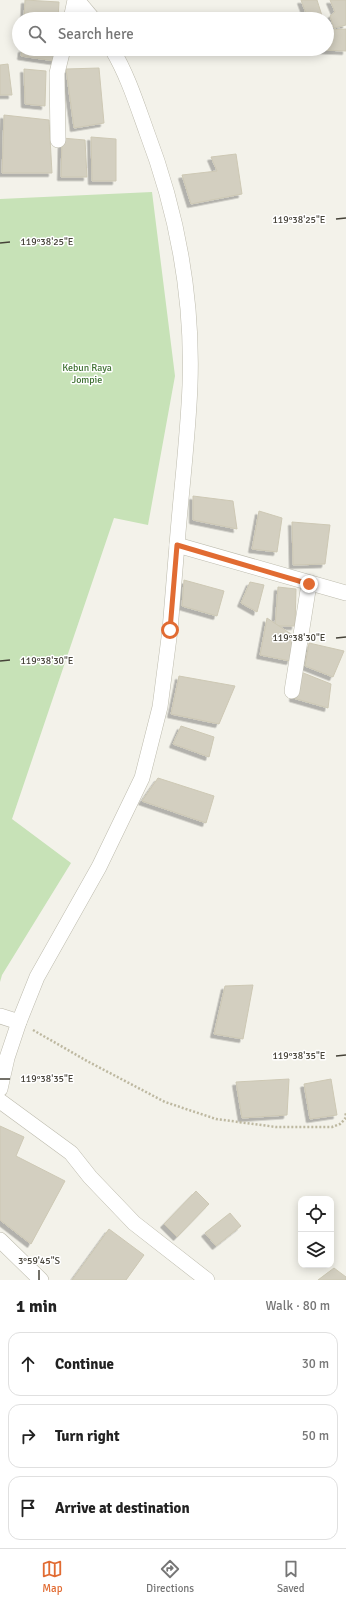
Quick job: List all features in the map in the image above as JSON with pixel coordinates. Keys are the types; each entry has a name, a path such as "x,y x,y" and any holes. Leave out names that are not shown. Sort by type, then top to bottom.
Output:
{"street":[{"path":"73,12 76,0"},
{"path":"76,0 87,12"},
{"path":"58,140 57,73 61,56"},
{"path":"0,1089 7,1058 18,1022 37,977 100,867 142,778 160,707 170,630 190,384 189,326 181,252 168,193 154,149 123,67 116,56"},
{"path":"177,545 309,584 346,593"},
{"path":"292,691 309,584"},
{"path":"0,1016 18,1022"},
{"path":"0,1101 71,1153 90,1177 134,1223 206,1280"},
{"path":"0,1240 41,1280"}],"path":[{"path":"18,1022 87,1061 165,1102 216,1119 276,1127 332,1126 340,1124 345,1119 346,1112"}],"green space":[{"name":"Kebun Raya Jompie","path":"152,192 175,376 148,525 114,518 12,819 71,863 2,975 0,982 0,199"}],"building":[{"path":"25,0 59,2 58,12 24,12"},
{"path":"301,0 317,0 321,12 305,12"},
{"path":"330,0 346,0 346,25 334,28 335,12"},
{"path":"346,29 346,51 334,50 334,30"},
{"path":"21,56 55,56 55,61"},
{"path":"8,64 12,95 0,95 0,65"},
{"path":"99,68 104,123 74,128 66,69"},
{"path":"24,69 46,71 45,106 25,104"},
{"path":"4,115 49,120 52,173 2,173"},
{"path":"91,137 116,139 116,181 92,181"},
{"path":"62,138 85,140 87,177 61,177"},
{"path":"236,154 242,194 191,204 182,175 217,171 211,157"},
{"path":"193,496 233,501 237,529 193,520"},
{"path":"259,511 282,518 277,552 252,549"},
{"path":"292,522 330,525 325,564 293,565"},
{"path":"184,580 224,591 217,616 182,606"},
{"path":"250,582 264,585 257,612 241,603"},
{"path":"278,587 296,589 295,626 275,626"},
{"path":"267,618 297,638 290,661 260,655"},
{"path":"309,643 344,651 333,677 305,666"},
{"path":"296,670 331,684 328,708 293,698"},
{"path":"179,676 235,686 219,724 171,714"},
{"path":"181,726 214,737 209,757 173,744"},
{"path":"158,778 214,796 206,823 142,801"},
{"path":"253,985 243,1039 214,1034 225,986"},
{"path":"289,1079 287,1115 242,1118 236,1082"},
{"path":"331,1079 337,1115 310,1119 304,1084"},
{"path":"0,1126 24,1137 16,1156 65,1181 31,1244 0,1220"},
{"path":"196,1191 209,1204 177,1237 164,1224"},
{"path":"230,1213 241,1226 216,1246 205,1233"},
{"path":"109,1229 144,1255 126,1280 72,1280"},
{"path":"334,1268 346,1277 346,1280 318,1280"}],"route":[{"path":"170,630 177,545 309,584"}]}
